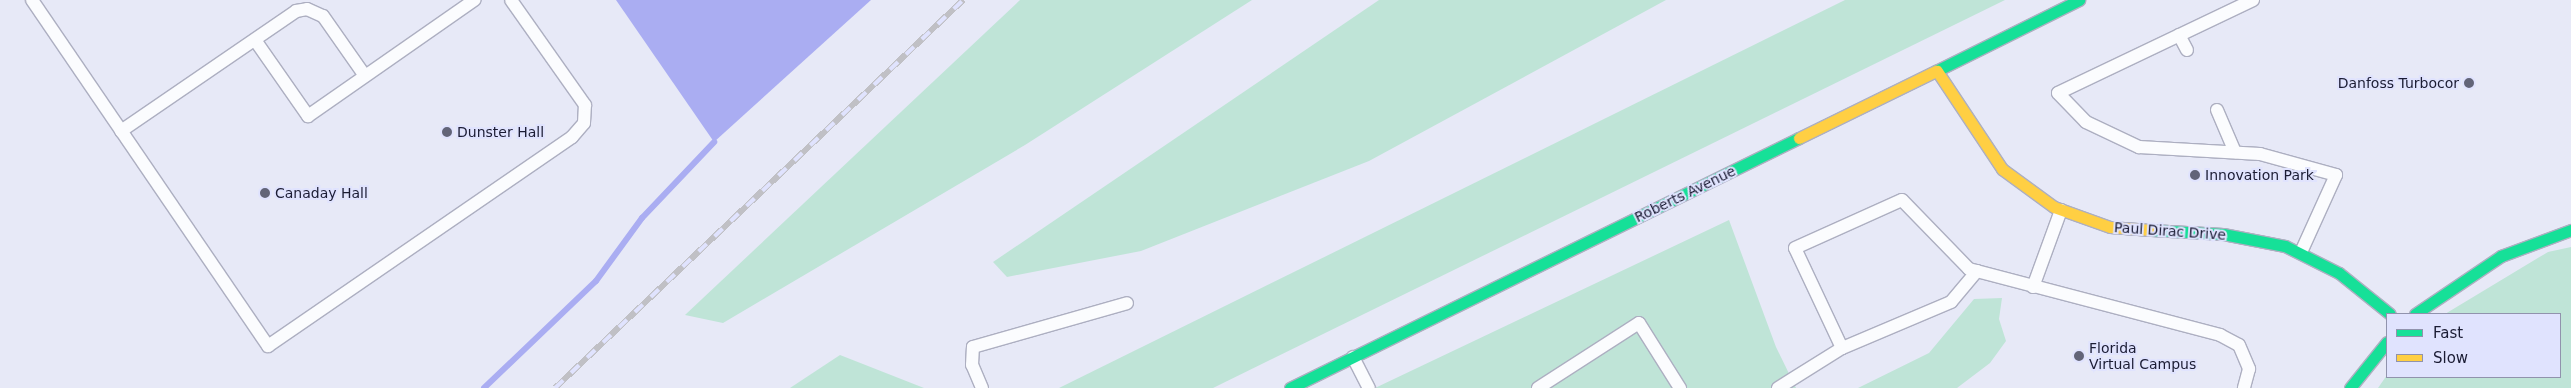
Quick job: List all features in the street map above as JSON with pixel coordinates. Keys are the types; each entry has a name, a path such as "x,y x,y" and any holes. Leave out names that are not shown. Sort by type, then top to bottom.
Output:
{"street":[{"name":"Roberts Avenue","path":"1290,388 2079,0"},
{"name":"Paul Dirac Drive","path":"1937,71 2002,169 2061,210 2110,227 2256,238 2301,252 2339,273 2389,313"},
{"path":"2416,313 2501,256 2571,230"},
{"path":"2350,388 2386,343"}],"lane":[{"path":"32,0 268,346 572,137 584,123 585,105 511,0"},
{"path":"255,40 308,116 474,0"},
{"path":"2253,0 2058,94 2086,122 2139,146 2235,152 2305,163 2336,175 2301,252"},
{"path":"121,131 296,11 316,11 365,76"},
{"path":"2179,35 2187,50"},
{"path":"2217,110 2235,152"},
{"path":"1842,348 1795,248 1902,200 1969,269 2220,335 2244,353 2249,369 2244,388"},
{"path":"2033,287 2061,210"},
{"path":"1778,388 1842,348 1951,302 1976,271"},
{"path":"982,388 972,365 974,347 1127,303"},
{"path":"1538,388 1639,323 1680,388"},
{"path":"1353,357 1369,388"}],"green space":[{"path":"1020,0 1252,0 1025,145 723,323 685,315"},
{"path":"1379,0 1666,0 1369,161 1141,251 1007,277 993,262"},
{"path":"1845,0 2005,0 1213,388 1059,388"},
{"path":"1729,220 1776,347 1796,388 1375,388"},
{"path":"2571,247 2571,388 2378,388 2386,376 2386,378 2561,378 2561,313 2447,313 2548,252"},
{"path":"2002,298 1999,319 2006,341 1990,363 1957,388 1858,388 1929,353 1974,299"},
{"path":"840,355 924,388 790,388"}],"water":[{"path":"616,0 871,0 714,142"}],"waterway":[{"path":"484,388 596,281 642,218 714,142"}],"railway":[{"path":"555,388 963,0"}],"traffic: fast":[{"path":"1936,71 2079,0"},
{"path":"1290,388 1799,138"},
{"path":"2151,230 2223,234 2285,246 2339,273 2389,313"},
{"path":"2416,313 2501,256 2571,230"},
{"path":"2350,388 2386,343"}],"traffic: slow":[{"path":"1799,138 1936,71"},
{"path":"1937,71 2002,169 2054,207 2110,227 2151,230"}],"place":[{"name":"Danfoss Turbocor","path":"2469,83"},
{"name":"Dunster Hall","path":"447,132"},
{"name":"Innovation Park","path":"2195,175"},
{"name":"Canaday Hall","path":"265,193"},
{"name":"Florida Virtual Campus","path":"2079,356"}]}
